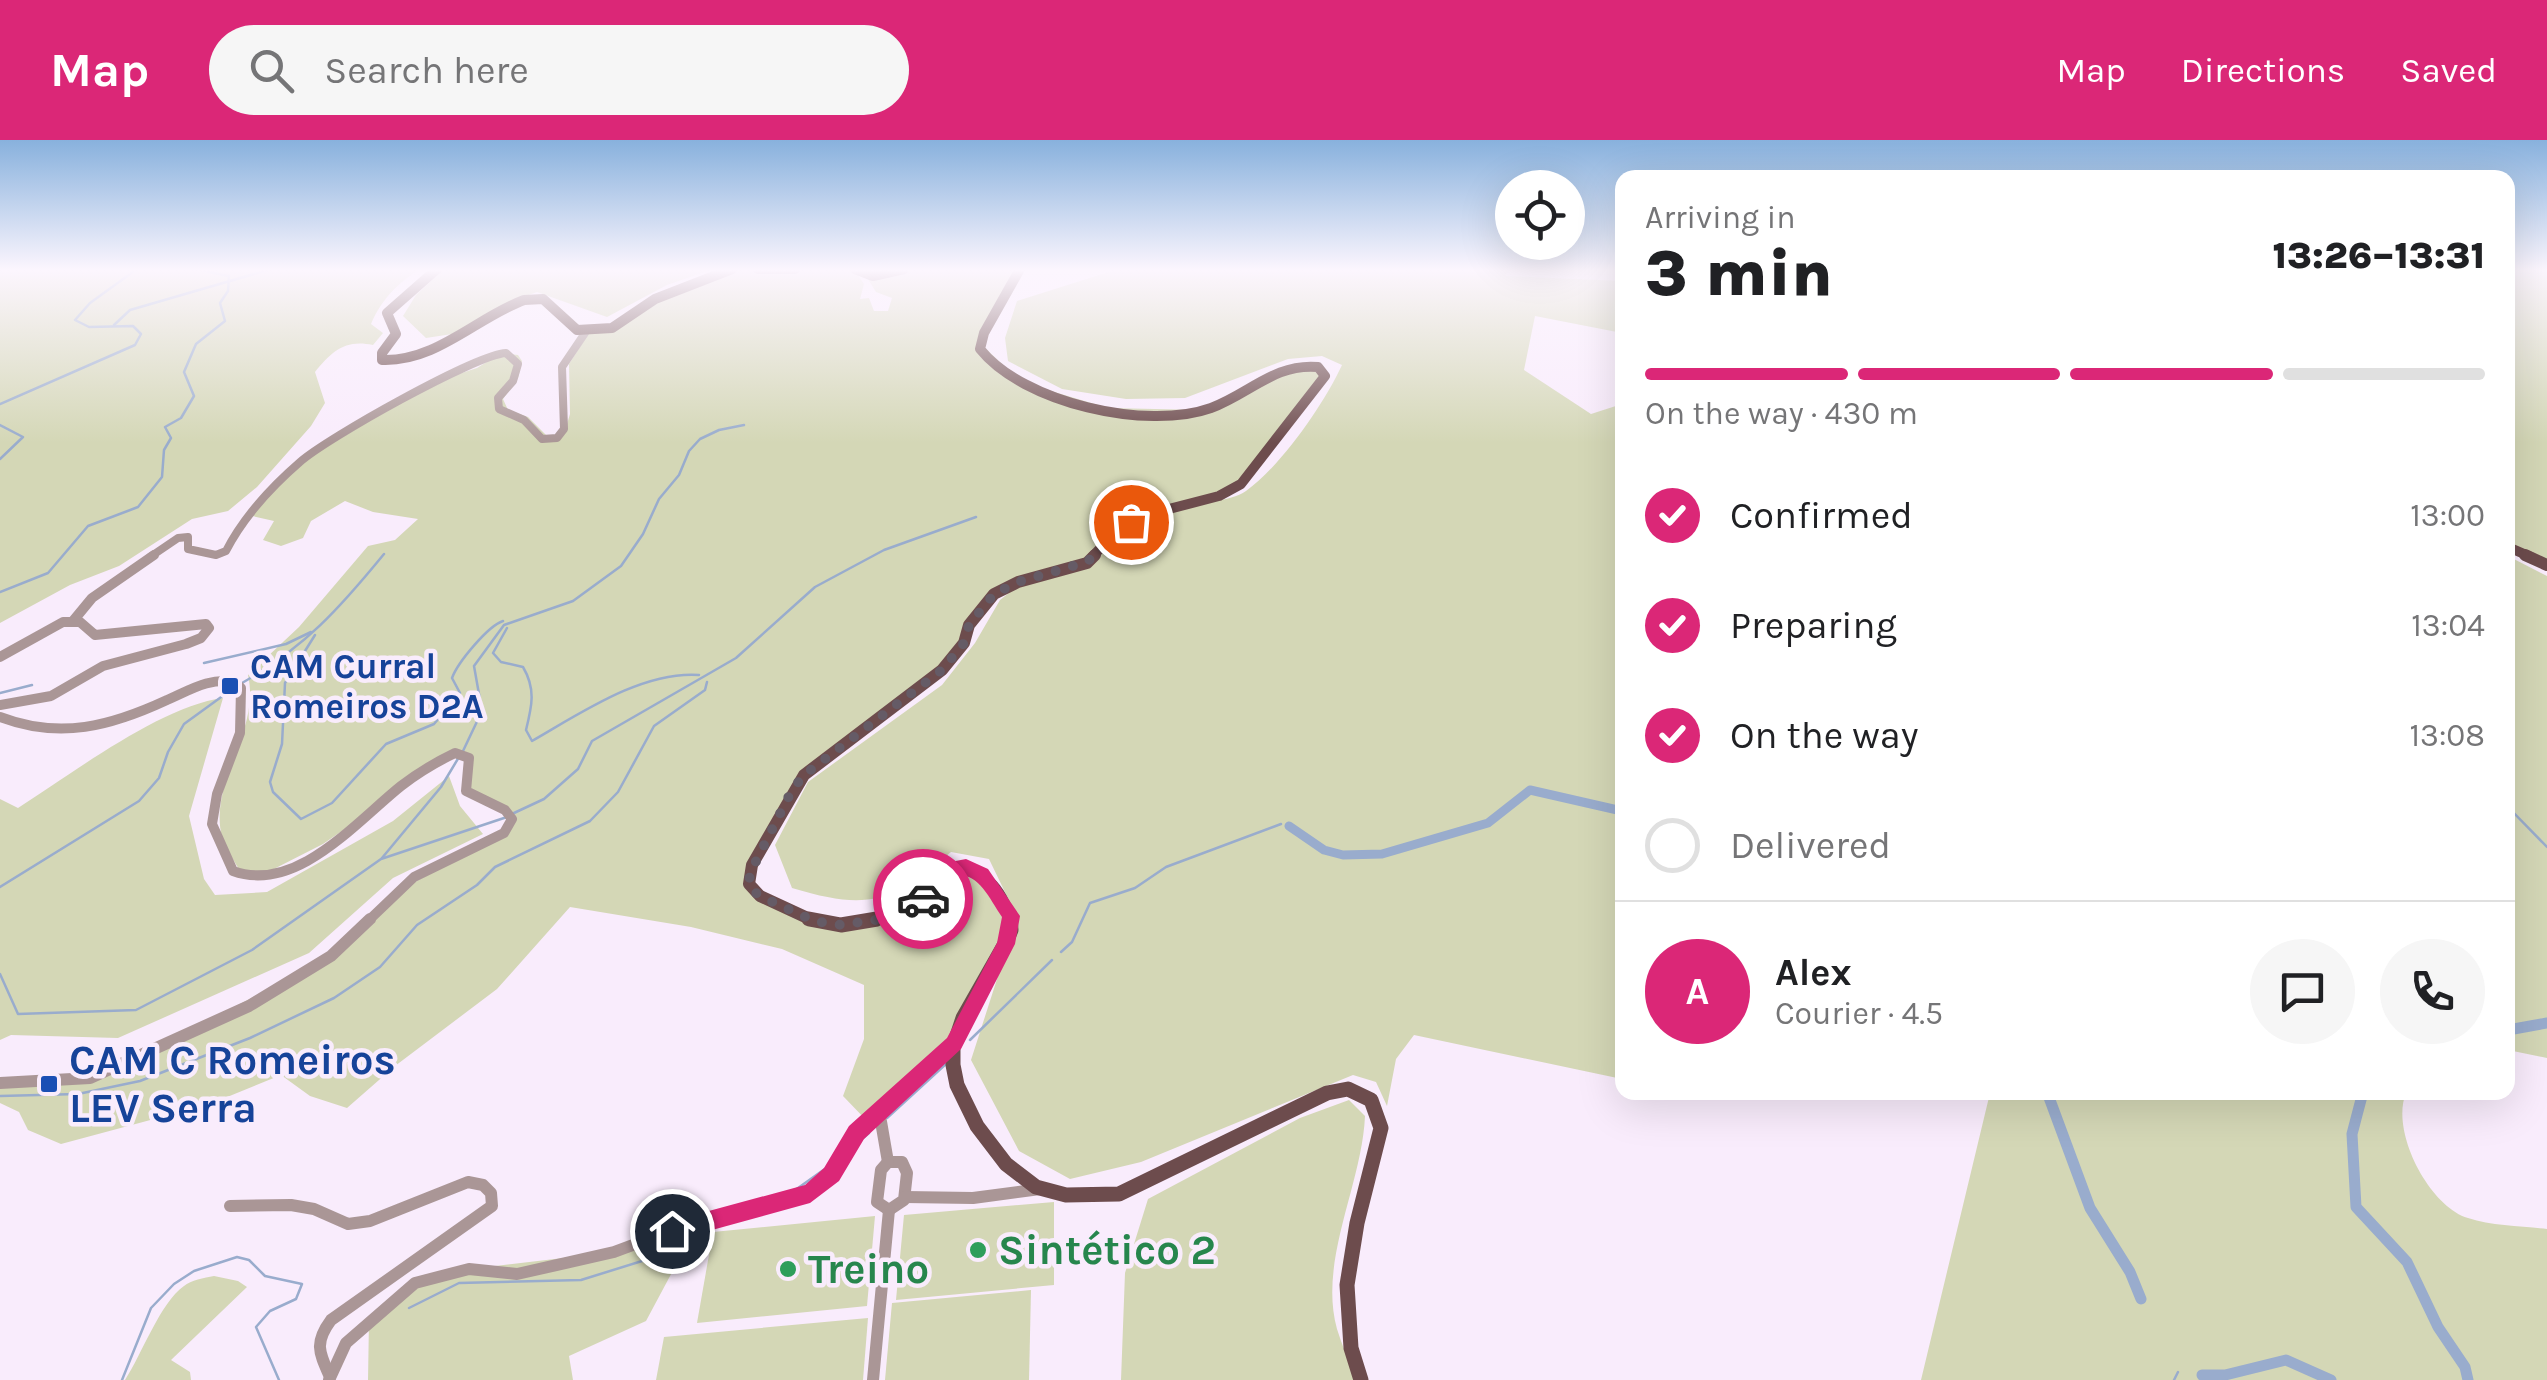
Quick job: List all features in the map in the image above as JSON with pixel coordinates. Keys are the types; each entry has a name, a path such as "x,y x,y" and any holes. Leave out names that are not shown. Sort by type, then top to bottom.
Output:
{"main road":[{"path":"393,327 396,334 382,353 382,360 398,361 477,327"},
{"path":"573,327 586,332 614,327"},
{"path":"987,327 980,349 996,365 1046,396 1108,408 1194,412 1212,408 1298,365 1318,366 1324,376 1241,484 1219,496 1142,516 1118,530 1087,562 1018,582 994,594 969,625 964,643 942,670 821,761 792,790 749,875 752,890 814,921 856,924 909,913 946,869 966,866 982,874 1011,916 1011,930 954,1044 953,1078 964,1102 1012,1172 1040,1189 1083,1196 1120,1194 1327,1093 1350,1088 1370,1096 1380,1111 1380,1128 1348,1258 1344,1299 1352,1358 1361,1380"},
{"path":"2515,550 2547,564"}],"street":[{"path":"0,657 72,620 92,598 178,538 188,537 188,549 216,555 226,551 240,521 292,468 426,386 470,368 491,354 506,353 518,364 513,381 498,398 499,409 524,420 542,439 557,438 564,429 562,367 586,332"},
{"path":"0,705 62,690 103,666 193,642 209,628 206,624 189,623 94,635 72,620"},
{"path":"0,716 52,733 75,733 127,720 212,681 237,684 240,733 217,794 212,824 233,871 240,876 266,878 321,850 352,830 408,781 458,754 470,762 466,791 512,819 504,833 414,877 331,956 248,1006 90,1078 0,1083"},
{"path":"330,1378 346,1343 415,1283 469,1269 517,1274 614,1252 700,1220 810,1194 832,1174 856,1132 954,1044"},
{"path":"879,1110 888,1162"},
{"path":"888,1162 904,1164 905,1197 897,1208 889,1210 877,1204 880,1170 888,1162"},
{"path":"230,1206 314,1209 348,1224 370,1221 468,1182 483,1184 493,1197 492,1206 483,1216 447,1235 326,1325 317,1350 330,1378"},
{"path":"905,1197 973,1198 1040,1189"},
{"path":"874,1380 889,1210"}],"green space":[{"path":"0,327 375,327 383,333 373,345 347,345 327,358 315,372 325,403 311,426 257,487 228,511 192,519 119,566 70,585 0,623"},
{"path":"414,327 465,327 452,334 426,338"},
{"path":"610,327 989,327 980,343 1021,382 1108,408 1202,410 1305,364 1324,378 1241,484 1177,507 1231,498 1259,480 1300,433 1342,365 1322,356 1288,359 1185,398 1126,399 1062,389 1008,361 1005,338 1009,327 1533,327 1524,370 1591,414 1615,406 1615,1078 1414,1035 1396,1059 1387,1106 1376,1082 1353,1075 1141,1162 1070,1179 1019,1151 971,1060 1017,917 989,859 951,852 894,892 878,898 841,899 792,888 775,845 808,782 942,685 975,643 1000,600 1024,581 994,594 954,658 821,761 762,847 752,890 814,921 903,916 936,878 966,866 1004,903 1006,944 971,1020 954,1044 869,1123 843,1096 864,1039 864,985 782,949 691,927 570,907 497,989 395,1066 347,1108 310,1096 281,1075 210,1104 61,1144 28,1130 19,1112 0,1103 0,1084 115,1070 331,956 393,894 492,840 512,819 466,791 469,762 457,752 323,844 266,873 241,873 222,837 220,816 222,796 247,716 248,675 299,627 368,546 395,540 418,519 373,512 345,501 311,521 303,538 281,546 263,540 274,521 248,515 297,465 431,383 477,368 501,353 518,355 522,361 518,378 503,399 508,410 528,417 547,436 564,434 570,414 569,364 592,328 603,331"},
{"path":"2515,327 2547,327 2547,561 2515,547"},
{"path":"2515,560 2547,576 2547,1058 2515,1051"},
{"path":"223,698 189,816 204,879 215,895 267,892 393,821 449,776 460,806 483,834 393,878 309,953 118,1038 11,1035 0,1040 0,799 18,808 145,727"},
{"path":"1349,1100 1365,1116 1357,1169 1337,1250 1333,1303 1339,1335 1357,1380 1121,1380 1125,1273 1148,1199 1300,1118"},
{"path":"1988,1100 2404,1100 2403,1127 2416,1165 2453,1211 2477,1221 2547,1229 2547,1380 1921,1380"},
{"name":"Sintético 2","path":"1054,1202 1054,1285 896,1300 904,1215"},
{"name":"Treino","path":"875,1216 867,1306 697,1323 713,1232"},
{"path":"700,1220 646,1321 569,1356 573,1380 368,1380 369,1320 415,1283 469,1269 614,1252"},
{"path":"214,1276 247,1287 171,1360 190,1372 191,1380 125,1380 175,1294 190,1282"},
{"path":"1031,1290 1029,1380 885,1380 892,1303"},
{"path":"868,1318 863,1380 656,1380 664,1337"}],"waterway":[{"path":"89,327 95,327"},
{"path":"0,404 135,345 141,334 134,327"},
{"path":"0,592 48,573 88,526 138,507 162,477 164,450 171,438 165,427 181,418 194,396 184,372 196,344 218,327"},
{"path":"0,425 23,437 0,459"},
{"path":"463,751 482,711 474,666 504,625 573,601 621,566 643,534 659,499 679,475 689,451 700,439 719,430 744,425"},
{"path":"514,813 544,799 578,769 592,741 736,658 815,587 884,550 976,517"},
{"path":"242,683 320,626 384,554"},
{"path":"315,635 285,683 282,744 270,782 273,792 301,819 332,803 386,744 434,724 460,693 452,678 460,663 482,637 503,621"},
{"path":"507,628 493,653 501,662 523,667 527,675 532,698 526,730 532,741 634,687 677,676 699,675"},
{"path":"204,663 286,644 311,632"},
{"path":"0,1096 78,1094 140,1081 250,1038 334,998 380,967 417,925 477,885 495,867 590,821 618,792 654,726 705,690 707,682"},
{"path":"0,693 32,685"},
{"path":"0,887 139,801 159,778 184,724 235,687"},
{"path":"382,858 441,787 459,757"},
{"path":"1289,826 1324,850 1343,855 1382,854 1488,823 1530,790 1615,809"},
{"path":"2515,814 2547,847"},
{"path":"0,974 18,1014 136,1010 252,950 381,859 507,817"},
{"path":"1061,952 1072,942 1090,903 1135,888 1166,867 1281,824"},
{"path":"970,1040 1052,960"},
{"path":"2515,1029 2547,1023"},
{"path":"887,1118 947,1063"},
{"path":"2050,1100 2090,1208 2130,1272 2141,1299"},
{"path":"2361,1100 2352,1134 2356,1207 2407,1262 2438,1327 2465,1367 2468,1380"},
{"path":"855,1145 869,1133"},
{"path":"791,1193 829,1166"},
{"path":"409,1308 459,1283 581,1280 671,1252 715,1223"},
{"path":"122,1380 151,1308 174,1284 194,1271 237,1257 249,1260 265,1276 302,1284 296,1299 270,1311 256,1327 279,1380"},
{"path":"2202,1375 2225,1375 2286,1360 2331,1380"},
{"path":"2174,1380 2178,1372"}],"way so far":[{"path":"923,899 916,909 902,916 827,925 760,896 752,890 749,875 792,790 804,775 942,670 964,643 969,625 994,594 1018,582 1076,568 1131,522"}],"place":[{"name":"CAM Curral Romeiros D2A","path":"230,686"},
{"name":"CAM C Romeiros LEV Serra","path":"49,1084"},
{"name":"Sintético 2","path":"978,1250"},
{"name":"Treino","path":"788,1269"}],"route":[{"path":"672,1231 700,1220 810,1194 832,1174 856,1132 954,1044 1006,944 1011,916 982,874 966,866 946,869 923,899"}]}
